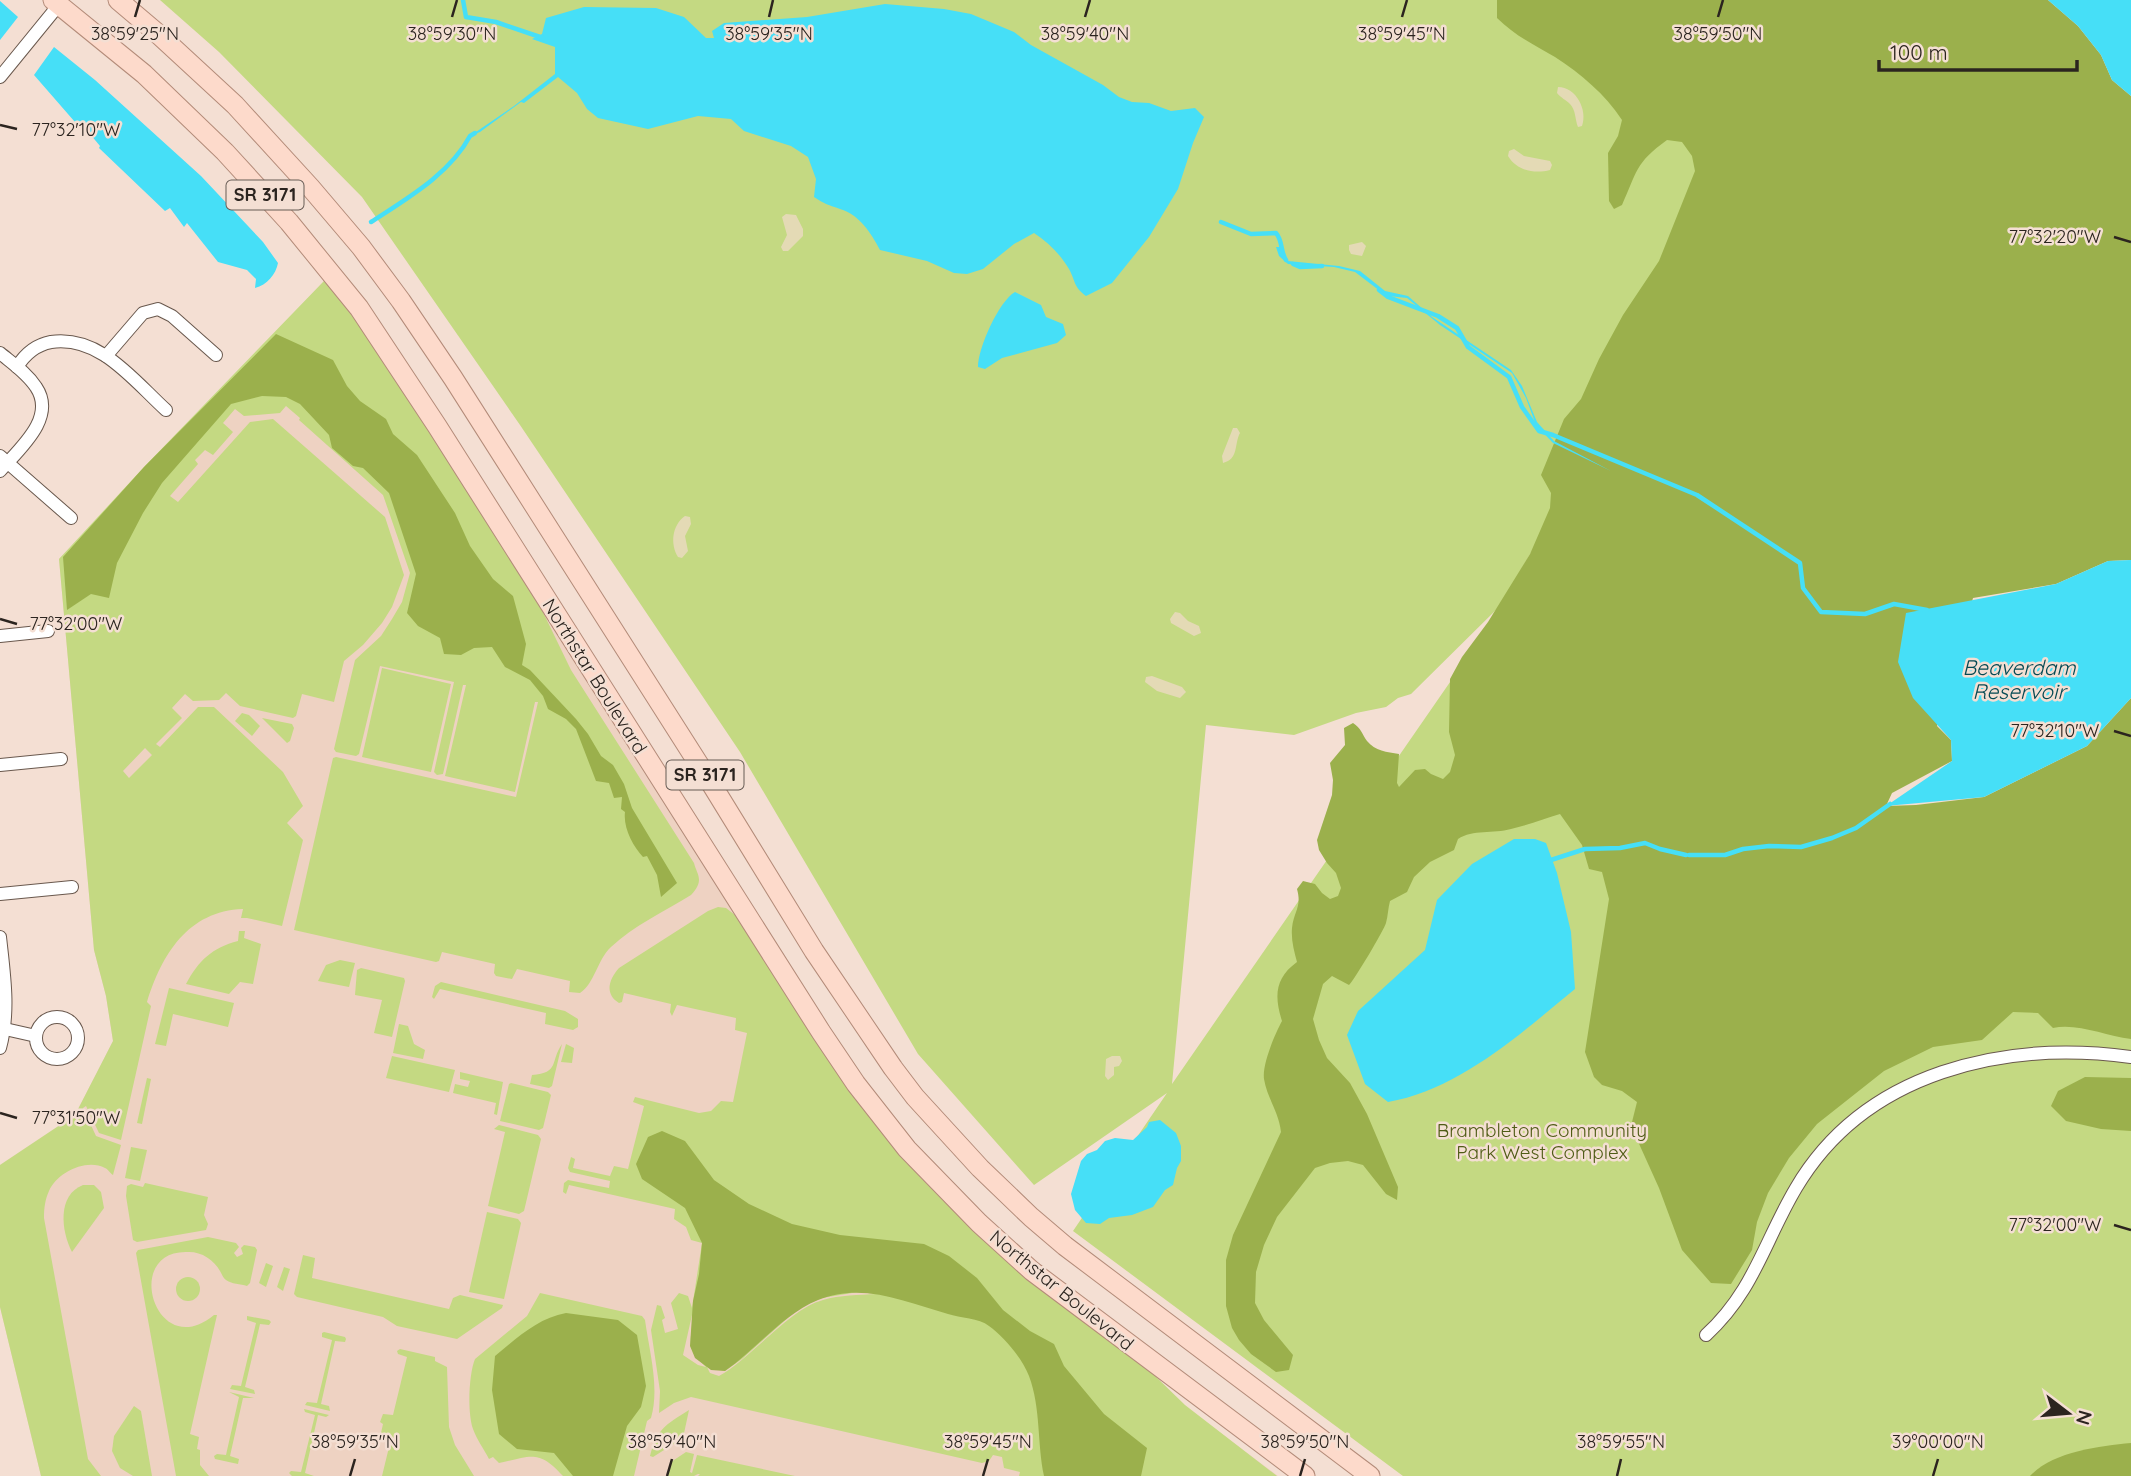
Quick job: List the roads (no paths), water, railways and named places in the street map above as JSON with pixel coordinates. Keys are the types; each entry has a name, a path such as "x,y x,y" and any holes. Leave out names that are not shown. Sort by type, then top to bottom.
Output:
{"main road":[{"name":"Northstar Boulevard","path":"118,0 203,75 271,143 360,247 401,300 576,570 814,951 892,1068 915,1097 980,1168 1065,1246 1370,1476"},
{"name":"Northstar Boulevard","path":"59,2 145,74 225,152 289,222 359,308 437,426 821,1032 856,1084 907,1149 979,1223 1032,1270 1305,1476"}],"street":[{"path":"0,77 59,2"},
{"path":"106,356 137,318 148,311 158,309 172,316 216,355"},
{"path":"17,367 36,347 74,341 106,356 166,410"},
{"path":"0,353 36,386 41,398 42,412 39,424 2,463 71,518"},
{"path":"0,636 48,631"},
{"path":"0,765 61,758"},
{"path":"0,894 72,887"},
{"path":"0,937 6,997 5,1029 0,1048"},
{"path":"5,1029 36,1036"},
{"path":"1706,1335 1726,1316 1742,1294 1784,1209 1818,1156 1880,1102 1931,1076 1980,1060 2065,1052 2131,1058"}],"water":[{"path":"2048,0 2131,0 2131,96 2112,80 2101,55 2078,26"},
{"path":"0,1 18,17 0,40"},
{"path":"885,4 971,14 1014,32 1031,45 1103,85 1119,97 1171,111 1195,108 1204,117 1178,189 1149,237 1112,283 1086,296 1058,254 1034,233 1014,244 983,269 967,274 954,273 927,261 880,250 859,220 814,197 816,179 808,157 791,146 744,131 731,119 698,116 648,129 598,118 587,109 577,93 558,77 524,103 521,102 480,132 470,136 555,74 555,47 532,39 542,34 546,18 584,7 656,8 684,17 706,38 714,38 712,31 724,23 807,17"},
{"path":"54,47 95,80 201,176 263,242 278,263 267,282 255,288 256,279 247,270 218,262 187,223 184,227 170,208 165,211 99,148 90,134 88,137 34,75"},
{"path":"1276,247 1280,247 1281,254 1288,261 1339,266 1360,271 1385,291 1408,296 1432,317 1511,370 1522,386 1537,422 1554,441 1611,471 1553,443 1536,425 1526,398 1512,373 1440,325 1407,298 1389,296 1355,272 1334,267 1288,264 1279,256"},
{"path":"1015,292 1041,305 1046,317 1063,324 1066,335 1057,343 1002,358 985,369 978,367 990,326 1002,305"},
{"name":"Beaverdam Reservoir","path":"2131,560 2131,698 2087,746 1984,797 1886,806 1952,761 1951,740 1913,698 1898,662 1906,613 2056,584 2108,561"},
{"path":"1514,839 1535,839 1546,843 1557,873 1571,932 1575,989 1488,1058 1440,1085 1388,1102 1365,1084 1347,1035 1358,1011 1425,950 1437,900 1472,864"},
{"path":"1160,1120 1176,1133 1181,1146 1181,1161 1173,1185 1165,1190 1153,1207 1132,1215 1109,1218 1100,1224 1086,1223 1075,1210 1071,1194 1081,1161 1105,1141 1115,1138 1133,1140 1149,1122"}],"waterway":[{"path":"463,0 466,17 496,22 543,38"},
{"path":"371,222 439,174 475,133"},
{"path":"1221,222 1251,234 1276,233 1286,260"},
{"path":"1293,264 1300,267 1322,266"},
{"path":"1379,290 1388,297 1438,316 1457,328 1468,347 1509,377 1522,407 1539,431 1697,495 1800,563 1803,588 1821,612 1865,614 1894,604 1927,610"},
{"path":"1689,855 1725,855 1743,849 1769,846 1801,847 1856,828 1890,804"},
{"path":"1551,860 1585,849 1620,848 1645,843 1686,855"}],"park label":[{"name":"Brambleton Community Park West Complex","path":"1542,1141"}]}
